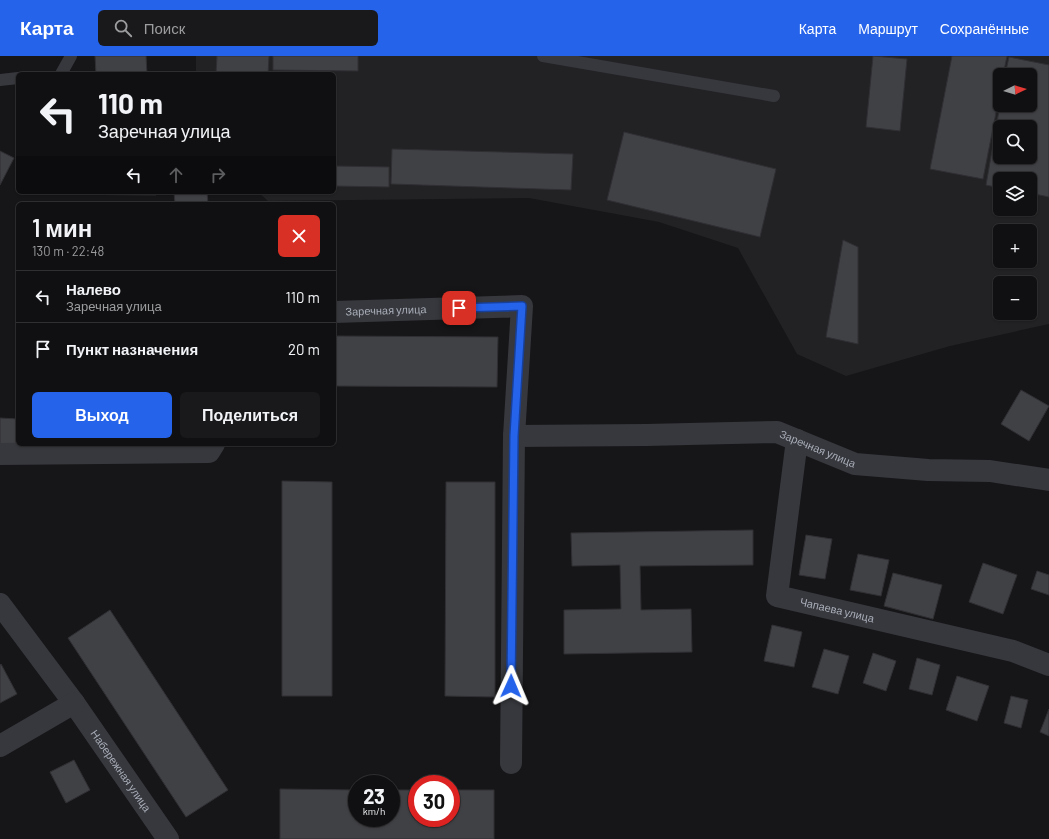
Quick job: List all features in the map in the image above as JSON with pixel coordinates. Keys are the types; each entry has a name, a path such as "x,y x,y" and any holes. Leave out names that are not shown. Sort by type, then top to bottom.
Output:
{"street":[{"name":"Заречная улица","path":"336,312 522,306 514,436 511,763"},
{"name":"Заречная улица","path":"514,436 646,436 777,432 855,464 928,470 990,470 1049,480"},
{"name":"Чапаева улица","path":"797,440 777,596 1013,651 1049,664"},
{"path":"0,454 209,452 213,446"},
{"name":"Набережная улица","path":"0,604 74,703 168,839"},
{"path":"0,746 74,703"}],"lane":[{"path":"62,72 71,56"},
{"path":"543,56 774,96"},
{"path":"0,80 16,78"}],"shaded area":[{"path":"196,56 1049,56 1049,324 950,346 846,376 797,354 738,248 659,222 529,198 268,201 260,194 336,194 336,72 196,72"}],"building":[{"path":"95,56 146,56 147,72 96,72"},
{"path":"217,56 269,56 268,72 216,72"},
{"path":"273,56 358,56 358,71 273,70"},
{"path":"873,56 907,59 900,131 866,127"},
{"path":"952,56 1007,56 1004,68 993,68 993,112 996,112 995,120 993,120 993,128 983,179 930,169"},
{"path":"1009,57 1049,65 1049,197 1037,194 1037,172 993,172 993,186 986,185 993,145 993,164 1037,164 1037,120 997,120 999,112 1037,112 1037,68 1007,68"},
{"path":"624,132 776,169 760,237 607,200"},
{"path":"392,149 573,154 571,190 391,184"},
{"path":"0,151 14,158 0,185"},
{"path":"336,166 389,167 389,187 336,186"},
{"path":"49,194 156,194 156,195"},
{"path":"174,194 207,194 208,202 175,202"},
{"path":"843,240 858,247 858,344 826,337"},
{"path":"336,336 498,337 497,387 336,386"},
{"path":"1021,390 1049,406 1029,441 1001,424"},
{"path":"0,418 16,419 16,444 0,444"},
{"path":"282,481 332,482 332,696 282,696"},
{"path":"446,482 495,482 495,697 445,696"},
{"path":"753,530 753,565 640,566 641,610 691,609 692,652 564,654 564,610 621,609 620,565 572,566 571,533"},
{"path":"806,535 832,539 825,579 799,575"},
{"path":"858,554 889,560 881,596 850,590"},
{"path":"983,563 1017,575 1003,614 969,602"},
{"path":"1037,571 1049,575 1049,595 1031,589"},
{"path":"893,573 942,585 933,619 884,606"},
{"path":"110,610 228,790 186,817 68,638"},
{"path":"772,625 802,632 794,667 764,661"},
{"path":"824,649 849,656 838,694 812,687"},
{"path":"873,653 896,661 886,691 863,683"},
{"path":"917,658 940,665 932,695 909,689"},
{"path":"1,664 17,694 0,703 0,665"},
{"path":"957,676 989,686 977,721 946,710"},
{"path":"1011,696 1028,700 1021,728 1004,723"},
{"path":"1049,709 1049,736 1040,732"},
{"path":"74,760 90,790 66,803 50,772"},
{"path":"280,789 348,790 348,827 400,827 400,790 408,790 408,827 460,827 460,790 494,790 494,839 280,839"}],"route":[{"path":"459,308 522,306 514,436 511,686"}]}
